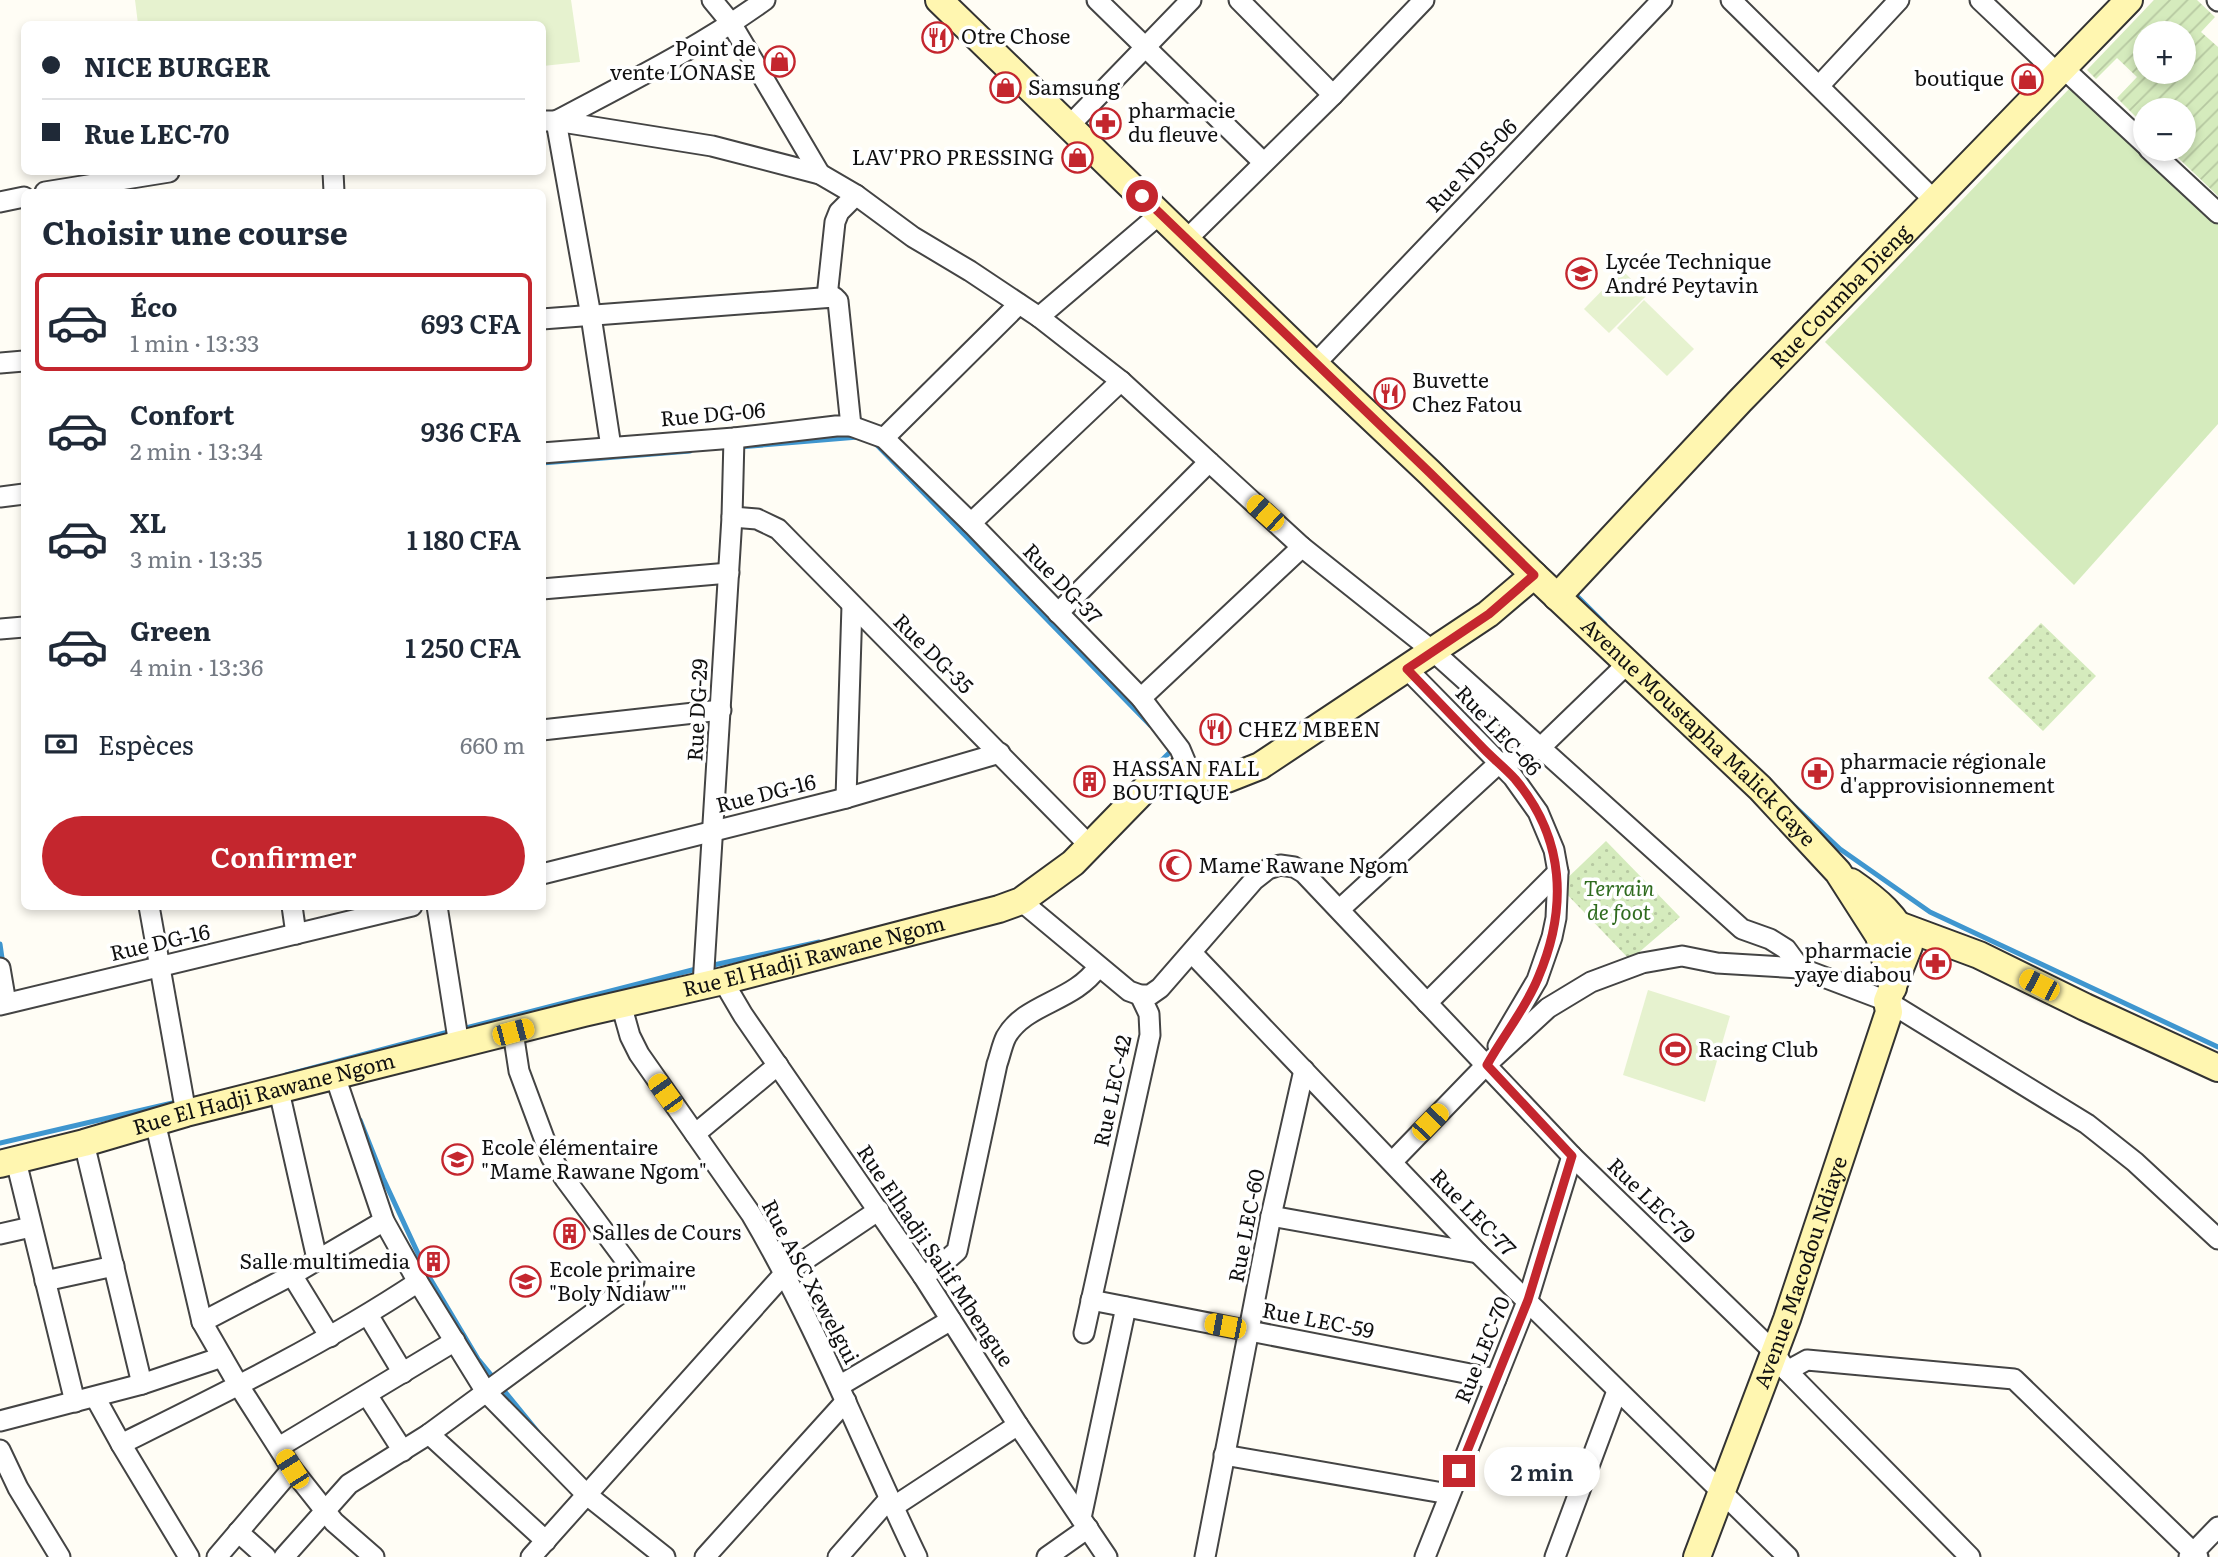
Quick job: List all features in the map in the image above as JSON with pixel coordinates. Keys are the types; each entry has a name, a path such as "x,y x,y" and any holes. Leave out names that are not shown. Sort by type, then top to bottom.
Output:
{"street":[{"path":"712,0 731,23 820,174"},
{"path":"549,121 654,69 765,0"},
{"path":"1097,0 1263,162"},
{"path":"1069,126 1191,0"},
{"path":"1238,0 1333,94"},
{"path":"1186,240 1424,0"},
{"name":"Rue NDS-06","path":"1315,364 1662,0"},
{"path":"1731,0 1935,201"},
{"path":"1819,86 1899,0"},
{"path":"1980,0 2133,134"},
{"name":"Rue Coumba Dieng","path":"1556,597 1740,401 2129,0"},
{"name":"Avenue Moustapha Malick Gaye","path":"952,4 1069,126 1186,240 1626,664 1760,788 1838,872 1893,940 1890,994"},
{"path":"549,121 712,146 820,174 1039,317 1121,381 1302,547 1434,652 1742,929 1770,939 1786,949 1800,968"},
{"path":"549,121 591,316 611,447"},
{"path":"2162,161 2218,213"},
{"path":"64,189 150,175"},
{"path":"851,426 832,299 835,222 839,212 856,195"},
{"path":"0,202 21,198"},
{"path":"1039,317 1160,214"},
{"path":"546,319 832,299"},
{"path":"884,438 1019,304"},
{"path":"0,363 21,361"},
{"path":"971,523 1121,381"},
{"name":"Rue DG-06","path":"546,453 851,426 884,438"},
{"name":"Rue DG-29","path":"713,983 714,831 734,438"},
{"name":"Rue DG-37","path":"884,438 971,523 1141,698 1180,749 1191,775"},
{"path":"1058,613 1209,462"},
{"path":"0,497 21,494"},
{"name":"Rue DG-35","path":"732,517 757,519 778,529 1090,846"},
{"path":"1141,698 1302,547"},
{"path":"546,589 729,573"},
{"name":"Rue El Hadji Rawane Ngom","path":"8,1163 155,1122 713,983 1021,901 1043,887 1090,846 1149,785 1164,775 1176,772 1227,779 1260,766 1489,614 1534,575"},
{"path":"846,798 852,605"},
{"path":"0,629 21,627"},
{"path":"1340,909 1498,764 1540,748 1626,664"},
{"name":"Rue LEC-66","path":"1407,669 1513,777 1538,812 1554,849 1558,872 1556,918 1537,980 1487,1065"},
{"path":"546,730 721,710"},
{"name":"Rue DG-16","path":"546,873 846,798 1000,753"},
{"name":"Rue LEC-79","path":"1192,953 1254,880 1268,869 1280,865 1294,867 1304,873 1572,1156 1781,1361 1970,1557"},
{"path":"1427,1003 1558,872"},
{"path":"1021,901 1098,967 1129,991 1140,995 1150,995 1160,988 1192,953"},
{"path":"150,910 186,1114"},
{"path":"293,910 296,934"},
{"name":"Rue DG-16","path":"3,1004 395,910"},
{"path":"438,910 459,1045"},
{"path":"1893,940 1944,940 2218,1068"},
{"name":"Rue LEC-77","path":"1192,953 1478,1253 1788,1557"},
{"path":"1393,1161 1487,1065 1548,1008 1591,982 1642,963 1682,956 1717,963 1800,968 1890,994 2087,1124 2135,1162 2218,1239"},
{"path":"923,1276 957,1251 997,1064 1006,1037 1021,1018 1082,986 1098,967"},
{"path":"0,968 3,1004"},
{"name":"Rue Elhadji Salif Mbengue","path":"713,983 743,1015 878,1210 1107,1557"},
{"name":"Avenue Macodou Ndiaye","path":"1698,1557 1722,1490 1781,1361 1889,1012 1890,994"},
{"name":"Rue LEC-42","path":"1084,1332 1150,1035 1149,1014 1140,995"},
{"name":"Rue ASC Xewelgui","path":"621,1004 630,1036 639,1054 751,1214 785,1274 843,1393 917,1557"},
{"path":"284,1557 349,1484 429,1434 622,1292 634,1280 632,1269 565,1180 551,1157 519,1071 513,1032"},
{"path":"695,1134 778,1065"},
{"name":"Rue LEC-60","path":"1205,1557 1271,1216 1304,1070"},
{"path":"334,1076 384,1221 486,1392 587,1495 666,1557"},
{"path":"279,1091 317,1259"},
{"path":"155,1122 202,1322 239,1387 292,1469 324,1510 374,1557"},
{"path":"84,1143 142,1384"},
{"name":"Rue LEC-70","path":"1425,1557 1528,1300 1572,1156"},
{"path":"8,1163 31,1227 75,1402"},
{"path":"531,1557 785,1274 878,1210"},
{"path":"1271,1216 1478,1253"},
{"path":"202,1322 292,1275 384,1221"},
{"path":"0,1234 31,1227"},
{"path":"45,1281 114,1266"},
{"path":"292,1275 330,1337"},
{"path":"121,1444 239,1387 368,1315 418,1282"},
{"name":"Rue LEC-59","path":"1091,1300 1496,1379"},
{"path":"1047,1557 1084,1523 1125,1307"},
{"path":"368,1315 403,1373"},
{"path":"705,1557 843,1393 951,1320"},
{"path":"279,1447 455,1341"},
{"path":"0,1421 142,1384 222,1357"},
{"path":"1781,1361 1807,1360 2014,1379 2194,1556 2218,1527"},
{"path":"1555,1557 1618,1391"},
{"path":"367,1395 402,1451"},
{"path":"95,1397 189,1557"},
{"path":"838,1557 891,1503 1018,1425"},
{"path":"429,1434 545,1541"},
{"path":"0,1450 18,1488 60,1557"},
{"path":"1224,1455 1449,1494"},
{"path":"217,1557 292,1469"},
{"path":"238,1532 266,1557"}],"green space":[{"path":"135,0 571,0 580,62 546,66 546,21 138,21"},
{"path":"2154,0 2197,0 2215,17 2201,32 2218,47 2218,196 2182,161 2196,161 2196,98 2133,98 2133,114 2117,98 2133,81 2133,84 2196,84 2196,21 2134,21"},
{"path":"2133,22 2133,73 2117,58 2096,79 2087,70"},
{"path":"2070,88 2133,146 2133,161 2149,161 2218,225 2218,424 2074,585 1825,342"},
{"path":"1622,270 1647,295 1609,333 1584,309"},
{"path":"1644,300 1694,349 1667,376 1617,328"},
{"path":"2041,623 2096,676 2043,731 1988,678"},
{"name":"Terrain de foot","path":"1606,841 1680,917 1630,960 1559,886"},
{"name":"Racing Club","path":"1648,990 1730,1016 1705,1102 1623,1075"}],"waterway":[{"path":"739,447 858,437"},
{"path":"873,441 1150,725"},
{"path":"546,463 690,451"},
{"path":"1572,591 1605,624"},
{"path":"1155,767 1173,749"},
{"path":"1791,803 1840,849 1930,912 2218,1047"},
{"path":"709,966 819,942"},
{"path":"0,944 3,965"},
{"path":"462,1029 700,968"},
{"path":"286,1075 452,1031"},
{"path":"0,1143 181,1101"},
{"path":"360,1120 383,1178 428,1275 478,1359 538,1432"}],"place":[{"name":"Otre Chose","path":"938,37"},
{"name":"Point de vente LONASE","path":"779,61"},
{"name":"boutique","path":"2027,79"},
{"name":"Samsung","path":"1005,88"},
{"name":"pharmacie du fleuve","path":"1105,123"},
{"name":"LAV'PRO PRESSING","path":"1077,158"},
{"name":"Lycée Technique André Peytavin","path":"1582,274"},
{"name":"Buvette Chez Fatou","path":"1389,393"},
{"name":"CHEZ MBEEN","path":"1215,730"},
{"name":"pharmacie régionale d'approvisionnement","path":"1817,774"},
{"name":"HASSAN FALL BOUTIQUE","path":"1089,781"},
{"name":"Mame Rawane Ngom","path":"1175,866"},
{"name":"pharmacie yaye diabou","path":"1935,963"},
{"name":"Racing Club","path":"1675,1050"},
{"name":"Ecole élémentaire \"Mame Rawane Ngom\"","path":"458,1160"},
{"name":"Salles de Cours","path":"569,1233"},
{"name":"Salle multimedia","path":"433,1262"},
{"name":"Ecole primaire \"Boly Ndiaw\"\"","path":"526,1282"}],"route":[{"path":"1142,196 1534,575 1489,614 1407,669 1513,777 1529,798 1554,849 1558,872 1556,918 1545,959 1537,980 1487,1065 1572,1156 1528,1300 1459,1471"}]}
